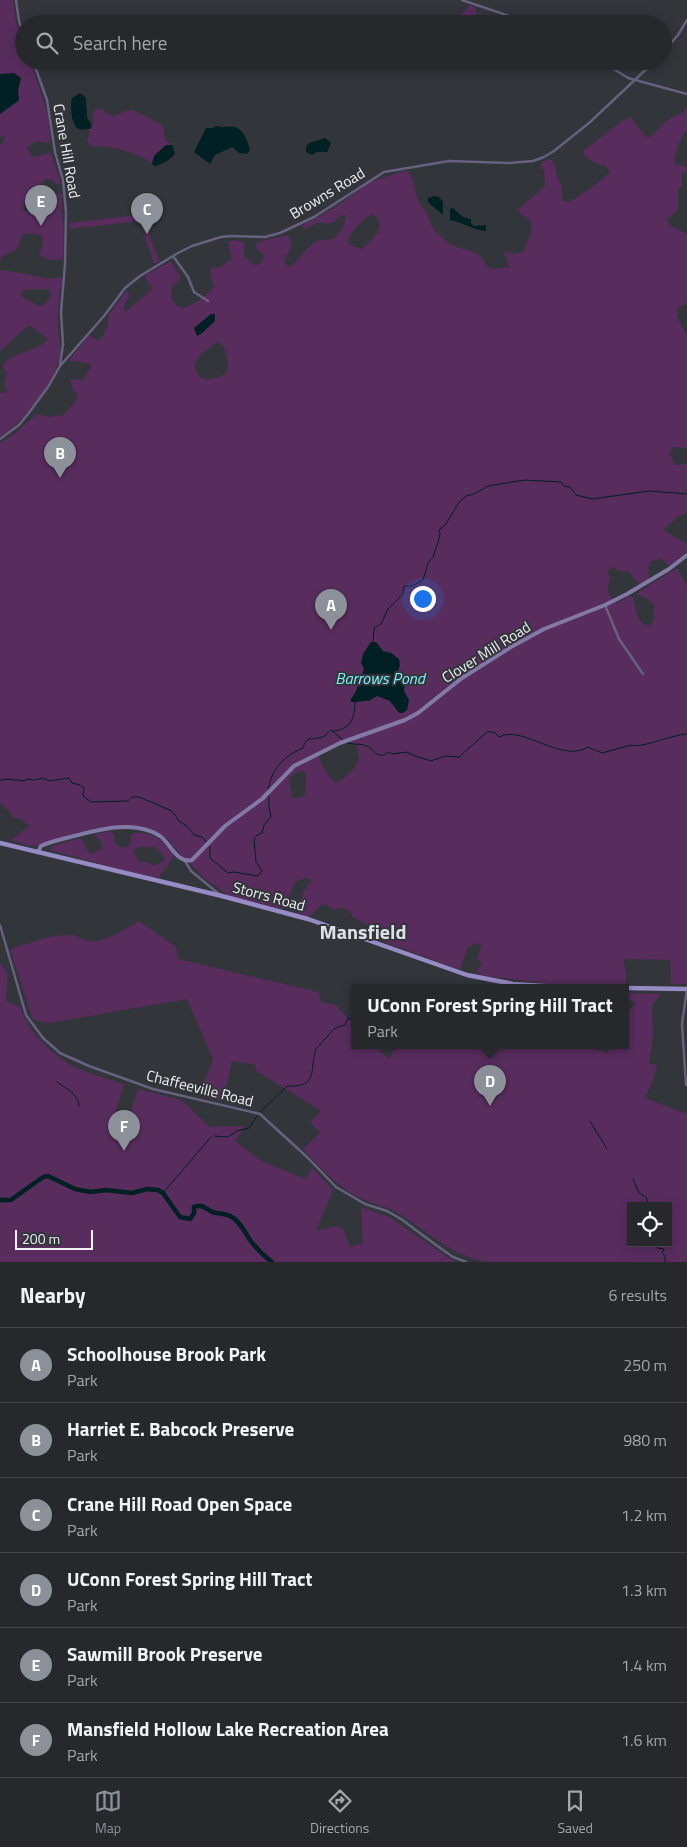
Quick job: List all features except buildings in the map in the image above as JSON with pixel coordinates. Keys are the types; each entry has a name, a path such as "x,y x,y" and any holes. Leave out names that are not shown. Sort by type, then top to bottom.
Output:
{"main road":[{"name":"Storrs Road","path":"0,843 222,896 308,919 467,975 513,984"},
{"path":"629,988 687,989"}],"street":[{"path":"16,0 18,15"},
{"path":"462,0 506,15"},
{"path":"672,42 687,20"},
{"name":"Crane Hill Road","path":"36,70 47,100 55,152 63,180 66,213 61,312 63,344 60,366"},
{"path":"615,70 628,78 687,94"},
{"name":"Browns Road","path":"0,439 18,425 28,414 48,387 60,366 129,284 173,256 192,246 221,237 265,237 280,233 314,217 384,172 449,161 515,163 533,161 544,157 582,129 646,70"},
{"path":"173,256 188,277 194,292 208,301"},
{"name":"Clover Mill Road","path":"185,861 192,860 198,856 225,826 267,793 294,766 340,743 405,720 418,713 462,678 511,647 544,629 605,605 651,581 687,555"},
{"path":"605,605 619,639 643,674"},
{"path":"38,852 41,846 51,842 96,830 129,827 148,830 160,836 179,858 185,861 191,871 222,896"},
{"name":"Chaffeeville Road","path":"0,925 26,1015 43,1038 60,1053 89,1066 153,1089 260,1114 308,1158 336,1187 365,1204 402,1219 436,1246 453,1257 466,1262"},
{"path":"686,1085 682,1024 687,989"}],"shaded area":[{"path":"0,0 13,0 15,15 15,70 33,70 49,122 50,143 36,141 27,147 32,157 51,153 61,183 57,185 53,181 46,179 40,184 39,193 26,201 23,210 33,213 43,211 49,207 49,193 62,194 63,257 61,260 52,260 41,256 39,253 43,247 42,236 24,233 16,250 2,256 0,262 0,144 3,143 5,138 0,135 0,114 19,101 18,90 21,78 14,73 0,74"},
{"path":"470,5 476,8 476,15 460,15"},
{"path":"687,106 687,130 678,146 675,164 687,167 687,172 682,174 682,185 678,190 678,209 667,220 669,225 687,234 687,303 678,308 677,317 687,335 687,448 673,447 670,453 675,465 687,464 687,513 677,517 663,530 687,544 687,552 669,566 662,559 653,561 648,568 649,579 639,584 628,571 619,571 611,567 607,573 610,577 608,588 611,597 617,603 629,596 633,597 641,622 650,626 654,620 653,611 655,606 646,598 638,595 639,592 677,568 687,586 687,984 671,984 670,960 624,959 625,984 552,984 485,976 477,973 478,968 482,964 477,958 482,945 477,943 468,947 460,969 458,969 368,936 368,925 353,917 348,909 340,908 333,910 325,904 321,905 309,917 298,913 297,910 304,891 312,880 305,878 296,881 283,909 231,897 205,879 178,853 165,837 154,831 142,828 129,826 106,827 71,834 35,846 11,840 30,826 19,818 13,818 10,812 0,803 0,443 16,433 36,414 50,417 64,415 78,395 74,391 70,380 83,380 91,367 90,364 77,361 71,362 70,359 89,335 98,341 103,336 108,323 108,316 126,292 128,291 129,296 123,308 125,312 152,290 151,285 146,280 146,275 171,261 181,278 172,287 171,299 180,307 187,307 212,289 214,286 210,269 213,267 219,268 232,259 229,242 232,240 243,242 245,245 244,256 255,265 260,264 264,256 255,248 258,242 288,235 292,244 284,262 290,267 315,242 330,240 336,236 343,226 345,215 328,224 318,222 306,229 302,226 337,206 370,182 404,171 408,171 410,174 418,201 427,214 434,230 448,243 452,246 474,252 483,260 486,266 492,269 510,267 507,264 508,259 503,253 524,252 531,233 531,225 530,220 518,210 545,186 544,170 541,168 541,163 550,159 554,162 562,187 562,199 568,203 594,186 610,172 606,166 595,163 584,155 584,150 630,117 646,137 651,137 670,118 682,114","holes":["372,214 380,223 377,233 361,249 352,246 348,243 351,235 357,226","217,342 221,343 225,349 228,366 227,373 217,378 202,378 199,376 194,365 202,353","346,739 357,746 359,759 349,773 342,780 335,783 322,765 318,752","300,771 306,774 305,795 295,798 292,797 289,780"]},
{"path":"97,109 102,109 107,114 115,116 124,111 133,110 163,126 165,139 172,145 168,145 159,151 154,157 152,164 124,150 98,146 92,147 87,141 90,132 88,129 91,128 94,121 93,113"},
{"path":"146,214 151,240 159,261 154,264 140,221 69,229 69,223"},
{"path":"0,270 49,279 60,277 62,280 58,305 60,353 58,364 38,400 19,422 0,437 0,393 5,393 7,390 4,384 7,373 2,367 10,358 43,344 48,339 29,325 0,351","holes":["48,289 51,293 50,298 43,306 36,305 22,297 23,290"]},
{"path":"111,831 114,835 115,843 122,848 130,845 131,835 143,833 163,842 172,851 174,856 159,877 155,877 50,850 52,846 81,838 92,854 103,847 95,834","holes":["140,847 155,847 165,859 156,866 147,862 139,862 134,850"]},
{"path":"139,921 176,947 178,959 318,992 322,1003 334,1004 351,1021 351,1049 378,1049 389,1059 394,1049 594,1049 608,1053 610,1049 629,1049 629,1012 636,1002 629,1000 629,993 661,994 652,1005 653,1034 649,1064 657,1065 645,1098 687,1114 687,1262 488,1262 474,1259 450,1248 394,1211 368,1202 347,1190 324,1171 303,1149 320,1133 310,1122 321,1111 255,1070 256,1065 232,1061 223,1101 199,1096 213,1059 187,999 49,1023 33,1020 10,949 63,935 73,935 89,941 101,940 115,935"},
{"path":"0,963 8,973 6,1001 21,1008 30,1027 52,1052 79,1069 124,1084 113,1120 127,1124 138,1089 181,1100 210,1127 245,1126 235,1141 261,1161 305,1179 312,1168 333,1190 316,1231 338,1226 344,1230 350,1247 363,1243 361,1207 389,1217 455,1262 0,1262"}],"water":[{"path":"14,73 21,78 18,90 19,100 0,114 0,74"},
{"path":"80,93 86,98 87,117 92,126 90,129 82,130 77,128 72,118 72,98"},
{"path":"217,126 234,127 240,130 245,136 250,150 247,154 239,153 232,147 215,155 210,164 194,152 206,128"},
{"path":"325,138 331,143 327,152 317,152 312,155 306,152 306,147 309,143"},
{"path":"166,145 172,145 175,154 160,165 154,166 152,164 154,156"},
{"path":"439,197 443,202 443,215 428,202 428,198"},
{"path":"453,208 463,217 471,219 471,223 474,226 486,225 486,231 450,220 450,209"},
{"path":"211,314 215,314 215,321 197,336 194,328"},
{"name":"Barrows Pond","path":"371,642 376,642 383,651 391,653 399,659 400,665 397,675 405,683 404,691 409,700 407,710 403,713 399,713 390,701 377,696 369,701 350,701 364,669 361,663 363,654"}],"waterway":[{"path":"373,643 374,628 381,624 388,609 403,594 404,586 412,586 423,580 428,563 433,557 438,543 439,530 446,524 459,502 466,496 488,486 525,480 561,482 564,486 570,487 576,495 592,499 649,491 687,494"},
{"path":"333,731 344,728 351,722 355,702"},
{"path":"268,792 269,784 279,765 290,755 303,748 308,739 324,736 331,730 343,740"},
{"path":"347,743 366,746 378,755 384,755 389,752 392,754 407,752 431,761 445,756 459,757 487,732 494,732 499,737 508,734 519,735 566,751 578,751 588,747 602,753 687,734"},
{"path":"0,780 24,781 27,779 43,778 49,781 69,778 72,783 84,788 83,796 91,802 128,801 132,797 139,797 172,811 179,821 187,826 194,835 202,837 206,842"},
{"path":"210,847 210,858 228,873 234,872 258,876 262,871 256,862 254,839 262,833 264,825 271,817 269,796"},
{"path":"260,1112 287,1086 297,1086 309,1080 316,1049 334,1029 345,1025 348,1018 351,1019"},
{"path":"57,1082 77,1098 79,1106"},
{"path":"214,1136 228,1137 237,1131 249,1128 257,1116"},
{"path":"590,1121 607,1149"},
{"path":"163,1193 211,1137"},
{"path":"0,1200 11,1200 43,1177 48,1176 75,1189 91,1192 106,1190 132,1193 147,1189 158,1190 163,1193 180,1217 190,1219 194,1213 194,1207 200,1206 212,1212 226,1214 233,1218 242,1226 255,1246 272,1262"},
{"path":"633,1179 639,1193 646,1197 648,1202"},
{"path":"657,1247 664,1249 662,1253 665,1256 665,1262"}],"place":[{"name":"Sawmill Brook Preserve","path":"41,226"},
{"name":"Crane Hill Road Open Space","path":"147,234"},
{"name":"Harriet E. Babcock Preserve","path":"60,478"},
{"name":"Schoolhouse Brook Park","path":"331,630"},
{"name":"UConn Forest Spring Hill Tract","path":"490,1106"},
{"name":"Mansfield Hollow Lake Recreation Area","path":"124,1151"}],"district":[{"name":"Mansfield","path":"363,931"}]}
